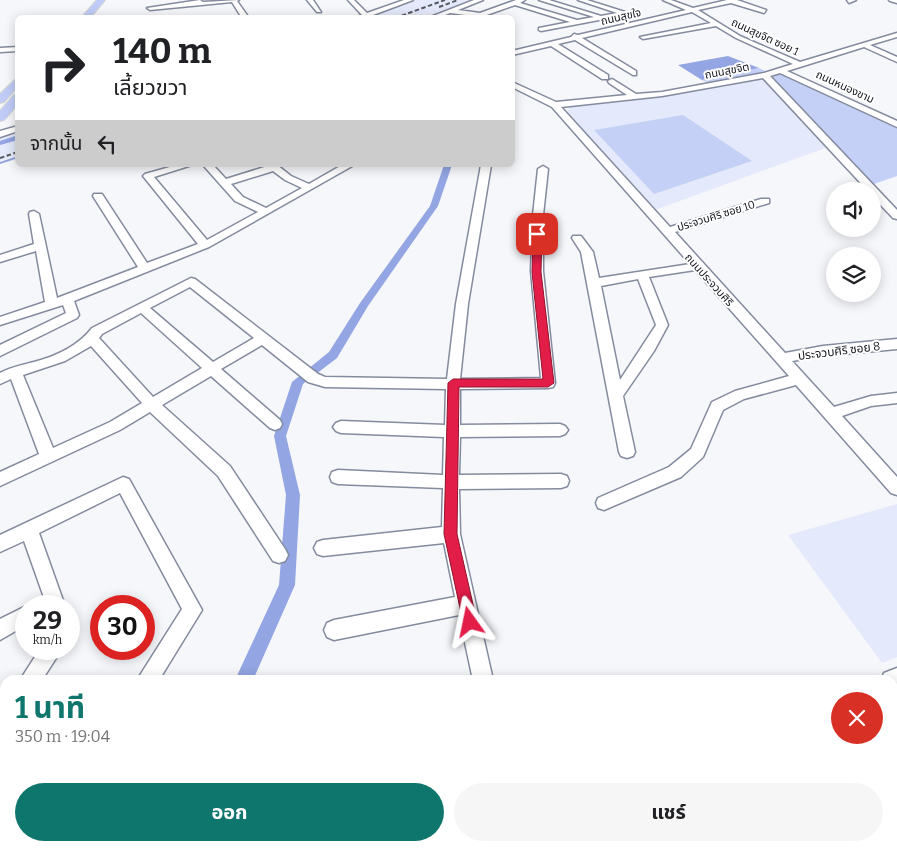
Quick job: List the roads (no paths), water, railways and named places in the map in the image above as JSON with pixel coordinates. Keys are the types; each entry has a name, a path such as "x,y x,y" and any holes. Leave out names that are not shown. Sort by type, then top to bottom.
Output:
{"main road":[{"path":"82,15 91,0"},
{"path":"82,15 101,0"},
{"path":"94,15 106,0"},
{"path":"0,100 15,83"},
{"path":"0,115 15,94"},
{"path":"0,115 15,100"},
{"path":"0,129 15,112"}],"street":[{"path":"165,13 234,0 244,15"},
{"path":"310,0 319,11"},
{"path":"351,0 366,15 410,0"},
{"path":"439,15 480,0"},
{"path":"449,11 481,14 522,0"},
{"path":"542,0 602,17"},
{"path":"541,29 622,12 581,0"},
{"name":"ถนนสุขจิต ซอย 1","path":"666,0 695,11 738,37 801,65"},
{"path":"733,0 764,11"},
{"name":"ถนนสุขใจ","path":"515,52 695,11 733,0"},
{"path":"892,0 897,1"},
{"path":"515,3 578,22"},
{"path":"150,8 202,5"},
{"path":"643,36 717,24"},
{"path":"558,26 633,73"},
{"path":"626,26 655,44"},
{"name":"ถนนสุขจิต","path":"555,105 635,97 765,75 864,45 895,38"},
{"path":"552,44 635,97"},
{"path":"864,45 897,60"},
{"path":"0,50 15,49"},
{"name":"ถนนหนองขาม","path":"782,71 897,124"},
{"path":"765,75 892,204 897,216"},
{"name":"ถนนประจวบศิริ","path":"515,85 555,105 897,488"},
{"path":"515,93 527,90"},
{"path":"0,134 15,129"},
{"path":"180,167 148,176 205,245"},
{"path":"210,167 239,199 266,212"},
{"path":"225,183 274,167 288,178 309,187"},
{"path":"0,322 67,299 205,245 345,167"},
{"path":"480,675 451,534 451,482 453,383 462,304 486,167"},
{"path":"0,379 15,371 29,369 68,354 92,339 97,330 191,282 309,374 325,382 548,383 537,272 538,215 543,169"},
{"path":"98,196 145,269"},
{"name":"ประจวบศิริ ซอย 10","path":"667,231 765,201"},
{"path":"34,214 52,304"},
{"path":"577,238 587,252 627,452"},
{"path":"0,259 40,246"},
{"path":"594,283 697,266"},
{"path":"616,396 649,348 662,324 643,276"},
{"path":"0,351 73,315 67,299"},
{"path":"142,308 210,370 274,424"},
{"path":"0,479 115,426 264,338"},
{"path":"92,339 152,405 224,471 279,555"},
{"name":"ประจวบศิริ ซอย 8","path":"780,359 823,351 897,344"},
{"path":"15,371 48,456"},
{"path":"604,503 675,472 697,453 718,406 740,394 798,379"},
{"path":"829,414 870,401 897,398"},
{"path":"341,426 452,431 560,430"},
{"path":"338,477 451,482 561,481"},
{"path":"0,544 123,484 193,610 150,675"},
{"path":"29,530 47,595"},
{"path":"323,548 451,534"},
{"path":"334,630 466,604"},
{"path":"0,630 15,621"},
{"path":"34,675 44,660"}],"water":[{"path":"728,56 759,68 702,80 678,65"}],"waterway":[{"path":"0,143 15,138"},
{"path":"0,163 15,158"},
{"path":"246,675 287,585 293,495 280,436 298,382 333,355 364,305 434,206 447,167"}],"railway":[{"path":"403,15 445,0"},
{"path":"439,7 458,0"},
{"path":"0,158 15,153"}]}
